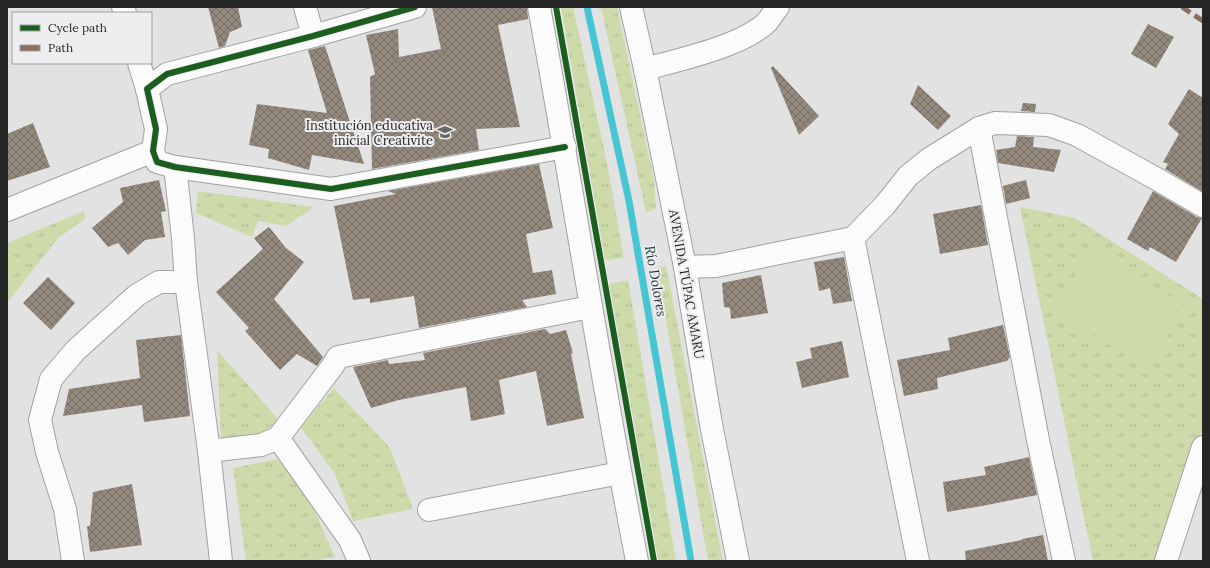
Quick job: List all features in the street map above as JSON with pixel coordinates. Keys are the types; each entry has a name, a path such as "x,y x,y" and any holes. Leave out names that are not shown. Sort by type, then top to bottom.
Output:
{"street":[{"path":"305,7 314,36"},
{"path":"147,89 167,74 314,36 415,7"},
{"path":"539,7 565,147 590,307 637,561"},
{"name":"AVENIDA TÚPAC AMARU","path":"631,7 685,267 711,424 738,561"},
{"path":"645,69 715,50 747,36 766,22 778,7"},
{"path":"139,64 147,89 156,129 153,151 157,162 175,167 331,189 565,147"},
{"path":"685,267 716,266 853,238 885,205 908,176 929,159 980,128 995,123 1049,124 1077,135 1203,206"},
{"path":"980,128 1038,440 1064,561"},
{"path":"7,210 153,151"},
{"path":"175,167 183,238 186,282 221,561"},
{"path":"853,238 918,561"},
{"path":"73,561 65,510 47,452 40,420 50,379 76,350 138,295 159,282 186,282"},
{"path":"208,451 261,445 278,438 338,357 590,307"},
{"path":"278,438 350,540 359,561"},
{"path":"1166,561 1203,447"},
{"path":"429,510 620,473"}],"green space":[{"path":"561,7 573,7 607,163 624,258 605,260"},
{"path":"601,7 617,7 654,180 656,209 646,212"},
{"path":"198,191 314,207 286,226 258,221 252,237 196,213"},
{"path":"1020,207 1075,218 1203,299 1203,427 1160,561 1093,561"},
{"path":"84,211 85,219 58,238 7,303 7,243"},
{"path":"1093,247 1186,307 1147,368 1054,309"},
{"path":"666,266 723,561 708,561 657,268"},
{"path":"628,280 676,561 658,561 609,284"},
{"path":"217,350 278,419 260,438 221,439"},
{"path":"334,388 390,448 413,509 353,521 335,474 301,427"},
{"path":"278,459 306,492 335,557 310,561 246,561 233,468"}],"building":[{"path":"208,7 238,7 242,27 230,32 225,46 219,48"},
{"path":"432,7 527,7 528,19 498,25 520,127 476,129 479,150 372,169 370,77 375,74 366,35 398,29 399,57 441,49"},
{"path":"1148,24 1174,37 1156,68 1131,54"},
{"path":"325,46 364,164 312,155 309,170 268,158 269,149 249,145 257,104 327,113 308,50"},
{"path":"773,66 819,116 799,135 771,68"},
{"path":"918,85 951,116 938,130 910,104"},
{"path":"1189,89 1203,98 1203,192 1165,169 1168,164 1163,162 1179,134 1168,124"},
{"path":"1023,103 1036,104 1035,112 1021,111"},
{"path":"33,123 50,167 7,181 7,134"},
{"path":"1017,136 1034,137 1033,147 1061,150 1054,172 998,163 996,150 1015,147"},
{"path":"539,164 553,228 526,234 533,273 552,270 556,294 522,300 527,307 419,328 414,296 370,303 370,298 353,300 334,206 396,194 388,191"},
{"path":"159,180 166,211 161,212 165,237 145,240 128,255 118,243 108,247 92,228 123,202 120,188"},
{"path":"1026,180 1030,198 1006,204 1003,186"},
{"path":"1153,191 1197,217 1202,218 1176,262 1150,247 1148,251 1127,239"},
{"path":"981,205 988,245 940,254 933,214"},
{"path":"269,227 286,248 304,262 274,299 323,357 317,366 297,354 280,370 245,331 249,328 216,292 263,249 254,238"},
{"path":"844,257 852,301 833,304 830,288 819,291 814,262"},
{"path":"761,275 768,313 731,319 730,308 724,307 722,283"},
{"path":"48,277 75,303 51,330 23,303"},
{"path":"1003,325 1010,357 1007,361 937,378 938,389 904,396 897,360 950,350 948,338"},
{"path":"545,329 550,334 566,330 573,353 571,354 584,418 547,426 536,371 499,380 505,414 471,421 466,387 399,400 371,408 353,367 388,360 389,364 425,360 423,353"},
{"path":"181,335 190,416 144,422 142,405 63,416 69,389 140,378 136,340"},
{"path":"842,341 849,377 802,388 796,362 812,358 810,348"},
{"path":"1029,457 1037,495 947,512 943,482 986,475 984,467"},
{"path":"132,484 142,545 90,552 87,526 90,526 93,492"},
{"path":"1043,535 1048,561 966,561 965,551"}],"waterway":[{"name":"Río Dolores","path":"587,7 629,201 691,561"}],"marked path":[{"path":"1182,7 1203,21"}],"cycle path":[{"path":"415,7 313,36 167,74 147,89 156,129 153,151 157,162 175,167 331,189 565,147"},
{"path":"556,7 654,561"}],"place":[{"name":"Institución educativa inicial Creativite","path":"445,132"}]}
